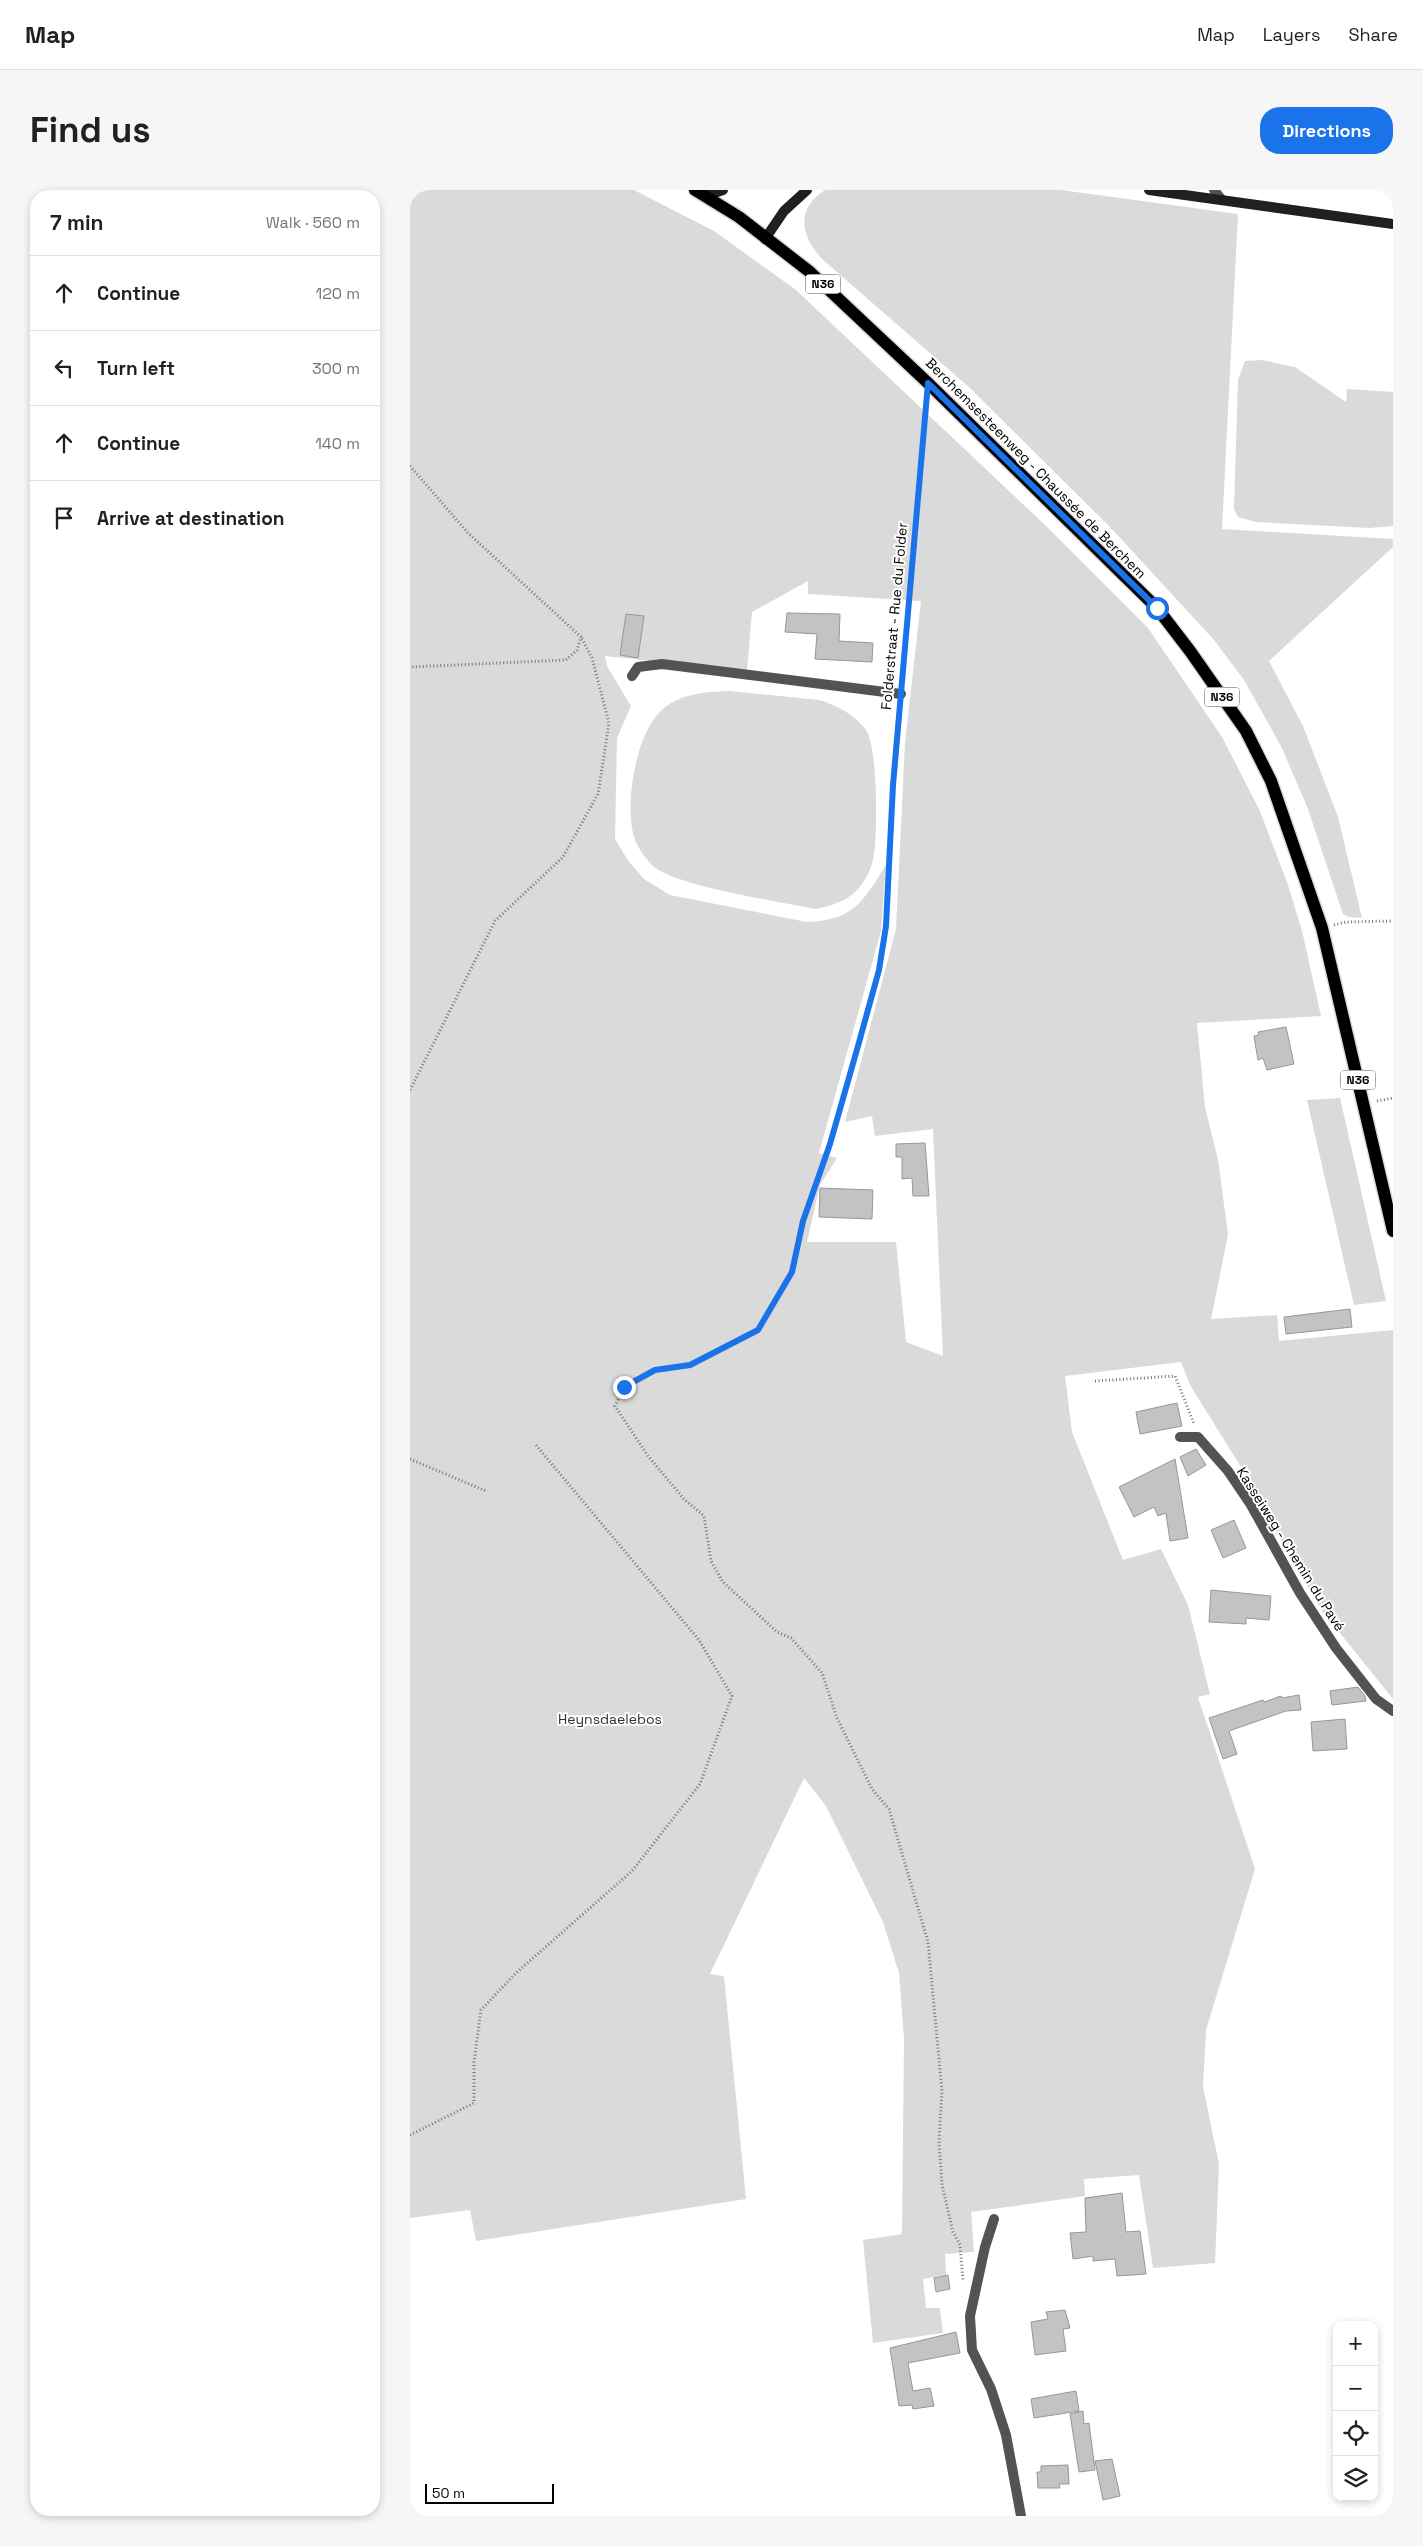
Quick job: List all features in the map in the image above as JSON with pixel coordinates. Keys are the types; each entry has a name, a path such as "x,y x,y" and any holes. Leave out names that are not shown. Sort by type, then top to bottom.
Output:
{"main road":[{"path":"700,193 723,190"},
{"path":"765,238 784,211 807,190"},
{"path":"1149,190 1393,224"},
{"name":"Berchemsesteenweg - Chaussée de Berchem","path":"700,193 739,217 810,272 928,383 1157,608 1190,651 1246,731 1271,780 1322,928 1393,1231"}],"street":[{"path":"1214,190 1222,200"},
{"path":"632,676 638,667 662,664 901,694"},
{"path":"1180,1437 1198,1437"},
{"name":"Kasseiweg - Chemin du Pavé","path":"1198,1437 1228,1471 1251,1505 1300,1593 1336,1648 1376,1699 1393,1711"},
{"path":"994,2219 985,2247 970,2316 972,2350 991,2389 1006,2435 1021,2516"}],"path":[{"name":"Folderstraat - Rue du Folder","path":"928,383 893,785 886,926 879,970 830,1144 803,1221 792,1272 758,1330 690,1365 655,1370 637,1379 624,1387 615,1406 648,1456 684,1500 704,1516 711,1561 723,1582 777,1632 791,1638 822,1673 837,1718 872,1789 889,1809 928,1942 942,2091 939,2141 942,2184 953,2232 960,2245 964,2289"},
{"path":"410,466 468,534 581,637 592,658 609,723 598,794 563,856 495,921 410,1090"},
{"path":"410,667 566,660 577,650 581,637"},
{"path":"1322,928 1346,922 1393,921"},
{"path":"1095,1381 1175,1376 1198,1437"},
{"path":"410,2135 474,2103 474,2062 481,2010 516,1973 632,1871 700,1784 732,1696 699,1640 535,1444"},
{"path":"410,1459 486,1491"}],"green space":[{"name":"Heynsdaelebos","path":"410,190 634,190 714,231 796,290 1045,525 1148,628 1222,737 1260,811 1288,885 1302,931 1321,1016 1197,1023 1205,1107 1218,1160 1228,1234 1211,1319 1277,1315 1279,1341 1393,1330 1393,1699 1323,1612 1295,1566 1249,1480 1190,1385 1181,1362 1065,1376 1072,1432 1123,1560 1161,1549 1188,1605 1210,1694 1198,1697 1255,1869 1206,2030 1203,2087 1219,2164 1215,2263 1153,2268 1139,2175 1084,2179 1085,2196 971,2212 974,2252 945,2254 946,2275 923,2279 926,2308 940,2308 943,2333 873,2343 863,2240 902,2234 904,2038 899,1973 883,1922 826,1806 804,1778 710,1974 724,1976 746,2199 476,2241 470,2210 410,2218","holes":["808,581 808,594 921,601 905,743 896,929 845,1122 872,1116 875,1136 933,1129 943,1356 906,1342 896,1242 807,1242 820,1185 837,1158 819,1153 881,931 886,865 864,898 847,913 823,920 807,922 670,895 644,879 629,862 615,839 617,738 631,706 607,666 605,656 747,671 752,612"]},
{"path":"825,190 1061,190 1238,214 1222,529 1393,539 1393,547 1269,661 1303,726 1338,817 1362,918 1349,917 1343,914 1308,809 1281,746 1244,680 1214,640 1111,528 970,388 822,259 809,241 804,223 805,214 809,206 815,197"},
{"path":"1262,360 1295,367 1346,402 1347,389 1393,392 1393,526 1369,528 1256,522 1238,517 1234,509 1238,380 1245,361"},
{"path":"729,691 819,700 845,711 866,730 870,740 875,773 875,849 867,876 858,890 836,904 816,909 755,898 681,880 663,873 652,865 638,846 632,825 632,789 639,750 654,719 671,703 687,696"},
{"path":"1340,1098 1386,1301 1354,1305 1307,1100"}],"building":[{"path":"787,613 840,614 839,641 873,643 872,662 815,659 817,634 785,632"},
{"path":"626,614 644,616 638,658 620,655"},
{"path":"1286,1027 1294,1064 1267,1070 1263,1058 1258,1060 1254,1036 1259,1035 1258,1032"},
{"path":"925,1143 929,1196 913,1196 912,1178 902,1179 902,1157 896,1157 896,1144"},
{"path":"820,1188 873,1190 872,1219 819,1217"},
{"path":"1350,1309 1352,1327 1286,1334 1284,1317"},
{"path":"1177,1403 1182,1426 1140,1434 1136,1412"},
{"path":"1196,1449 1206,1465 1188,1476 1180,1457"},
{"path":"1175,1459 1188,1538 1170,1541 1166,1513 1158,1516 1154,1507 1134,1517 1119,1487"},
{"path":"1234,1520 1246,1548 1223,1558 1211,1530"},
{"path":"1211,1590 1271,1596 1269,1620 1246,1618 1246,1624 1209,1622"},
{"path":"1358,1687 1365,1696 1366,1701 1332,1705 1330,1691"},
{"path":"1299,1695 1301,1710 1286,1711 1229,1731 1237,1754 1223,1759 1209,1718 1263,1700 1264,1702 1281,1696 1282,1698"},
{"path":"1345,1719 1347,1749 1313,1751 1311,1722"},
{"path":"1122,2193 1126,2232 1140,2231 1146,2274 1117,2276 1115,2259 1093,2261 1093,2256 1073,2259 1070,2233 1086,2232 1085,2198"},
{"path":"948,2275 950,2289 936,2292 934,2278"},
{"path":"1065,2310 1070,2328 1063,2329 1066,2351 1035,2355 1031,2322 1048,2319 1046,2312"},
{"path":"956,2332 960,2353 908,2363 913,2391 930,2388 934,2406 913,2409 912,2405 899,2406 890,2348"},
{"path":"1076,2391 1079,2411 1034,2418 1031,2399"},
{"path":"1083,2411 1084,2424 1089,2423 1095,2470 1079,2472 1070,2414"},
{"path":"1112,2459 1120,2496 1103,2500 1095,2461"},
{"path":"1068,2465 1069,2484 1059,2484 1060,2488 1038,2488 1037,2472 1041,2472 1041,2466"}],"route":[{"path":"624,1387 655,1370 690,1365 758,1330 792,1272 803,1221 830,1144 879,970 886,926 893,785 928,383 1157,608"}]}
